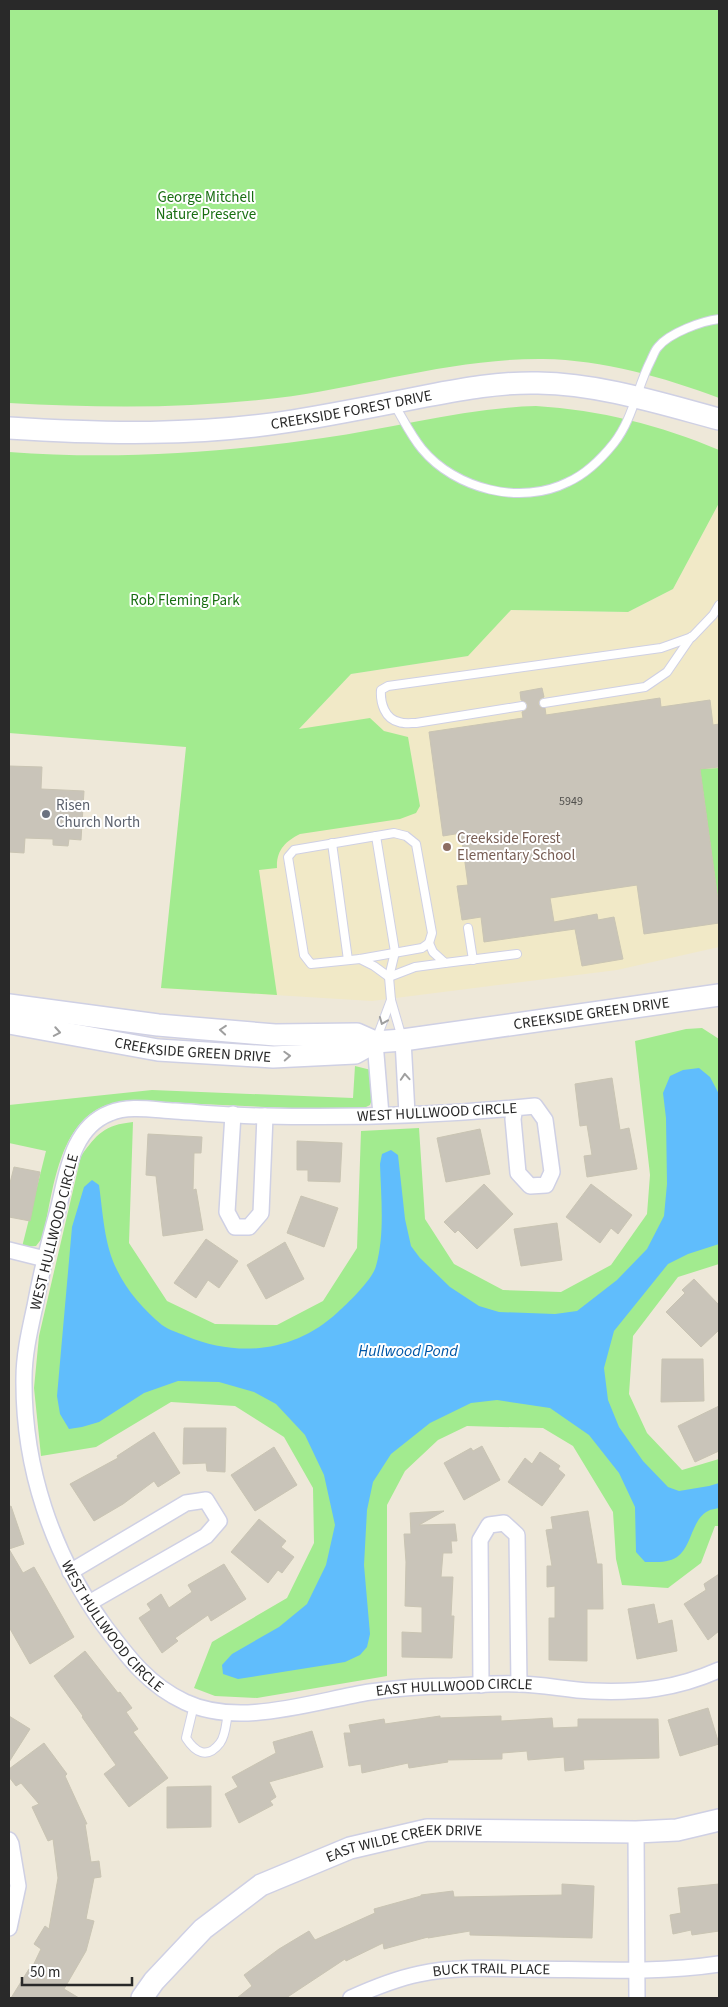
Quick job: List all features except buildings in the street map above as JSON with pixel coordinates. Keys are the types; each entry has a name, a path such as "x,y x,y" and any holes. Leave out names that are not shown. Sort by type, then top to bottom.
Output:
{"main road":[{"name":"CREEKSIDE FOREST DRIVE","path":"9,428 74,433 175,432 291,421 482,386 536,383 577,385 635,396 719,419"},
{"name":"CREEKSIDE FOREST DRIVE","path":"690,411 719,429"},
{"name":"CREEKSIDE GREEN DRIVE","path":"9,1023 158,1050 273,1057 355,1053 375,1042 403,1040 719,995"},
{"name":"CREEKSIDE GREEN DRIVE","path":"9,1005 158,1025 275,1035 357,1034 375,1042"},
{"name":"EAST WILDE CREEK DRIVE","path":"142,1998 154,1981 203,1929 261,1885 350,1848 427,1830 636,1832 677,1830 719,1820"}],"street":[{"path":"403,1040 408,1114"},
{"path":"375,1042 381,1115"},
{"name":"WEST HULLWOOD CIRCLE","path":"192,1705 159,1689 130,1661 89,1604 70,1572 51,1531 34,1474 26,1431 24,1375 29,1331 44,1259 73,1151 88,1128 109,1113 135,1108 265,1116 408,1114 535,1106 545,1120 552,1172 546,1185 530,1186 518,1173 513,1119 515,1108"},
{"path":"233,1114 227,1212 235,1227 249,1227 261,1213 265,1116"},
{"path":"9,1250 44,1259"},
{"path":"70,1572 186,1504 206,1500 218,1521 206,1536 89,1604"},
{"path":"481,1685 480,1540 489,1525 504,1523 517,1535 519,1684"},
{"name":"EAST HULLWOOD CIRCLE","path":"192,1705 228,1713 269,1711 373,1692 430,1686 519,1684 591,1691 646,1691 692,1682 719,1670"},
{"path":"636,1832 637,1998"},
{"path":"9,1840 18,1886 9,1928"},
{"name":"BUCK TRAIL PLACE","path":"351,1998 383,1984 419,1974 464,1968 637,1970 688,1969 719,1964"}],"lane":[{"path":"392,402 423,449 446,470 469,483 493,490 515,493 540,492 568,483 594,465 614,443 627,424 635,396 658,346 702,321 719,319"},
{"path":"544,703 645,687 667,672 692,637 716,618 719,605"},
{"path":"522,706 416,723 399,722 387,714 380,700 381,690 388,686 661,648 692,637"},
{"path":"394,833 406,836 416,844 432,933 429,943 422,948 360,959 311,964 304,955 288,857 294,850 376,836 394,833"},
{"path":"376,836 395,952 389,976 391,1000 403,1040"},
{"path":"332,843 348,960"},
{"path":"468,928 473,960"},
{"path":"429,943 433,952 446,963"},
{"path":"389,976 415,967 517,954"},
{"path":"360,959 389,976"},
{"path":"375,1042 391,1000"},
{"path":"192,1705 186,1738 192,1748 200,1752 210,1751 220,1742 228,1713"}],"shaded area":[{"name":"Creekside Forest Elementary School","path":"719,503 719,947 617,970 372,1001 161,988 298,730 351,674 467,656 511,610 628,612 673,589"}],"green space":[{"name":"George Mitchell Nature Preserve","path":"9,9 719,9 719,398 676,383 610,366 543,359 476,363 310,393 244,402 177,406 76,406 9,403"},
{"name":"Rob Fleming Park","path":"536,406 583,411 629,420 675,433 719,450 719,503 673,589 628,612 511,610 468,656 351,674 299,729 370,718 384,731 408,737 420,806 416,813 400,819 300,834 290,840 280,851 277,868 259,870 277,995 161,988 186,747 9,733 9,452 127,455 245,448 350,434 483,410"},
{"path":"719,768 719,907 700,769"},
{"path":"702,1028 719,1039 719,1264 678,1277 633,1336 629,1394 647,1433 682,1470 719,1459 719,1526 715,1526 701,1563 668,1588 622,1585 616,1559 613,1512 573,1446 543,1428 467,1426 438,1440 405,1471 387,1505 387,1676 257,1698 215,1696 194,1688 212,1642 287,1598 314,1543 313,1488 284,1437 235,1406 171,1402 96,1447 41,1456 34,1388 39,1336 81,1156 87,1148 97,1136 108,1128 133,1122 129,1243 167,1301 215,1324 277,1325 323,1301 357,1248 361,1131 419,1128 425,1219 454,1264 503,1290 561,1292 611,1265 647,1214 650,1175 635,1041 686,1029"},
{"path":"355,1066 371,1070 373,1096 370,1105 358,1111 133,1101 110,1104 93,1112 79,1125 69,1141 61,1160 43,1237 36,1246 22,1247 46,1151 9,1143 9,1105 152,1090 353,1098"}],"water":[{"name":"Hullwood Pond","path":"699,1068 710,1077 719,1094 719,1244 688,1254 668,1264 614,1331 604,1368 608,1400 619,1427 643,1461 668,1487 679,1491 719,1483 719,1508 709,1510 702,1515 686,1547 677,1557 666,1561 645,1562 636,1552 635,1507 619,1473 589,1435 550,1408 497,1400 471,1403 430,1423 391,1454 373,1482 367,1510 364,1565 370,1634 367,1647 360,1655 345,1662 238,1679 223,1674 222,1665 232,1654 279,1627 307,1604 326,1565 335,1525 324,1475 305,1435 276,1404 254,1392 219,1382 178,1381 144,1393 99,1422 69,1429 60,1414 57,1396 72,1227 84,1187 92,1180 99,1185 109,1250 121,1278 131,1293 142,1307 162,1325 206,1343 246,1349 285,1343 304,1336 321,1325 354,1297 376,1266 381,1241 380,1164 382,1154 391,1150 398,1155 405,1219 411,1246 420,1258 450,1287 479,1306 499,1312 555,1314 577,1311 617,1280 647,1249 664,1216 667,1184 666,1118 663,1093 670,1076 683,1070"}],"place":[{"name":"Risen Church North","path":"46,814"},
{"name":"Creekside Forest Elementary School","path":"447,847"}]}
